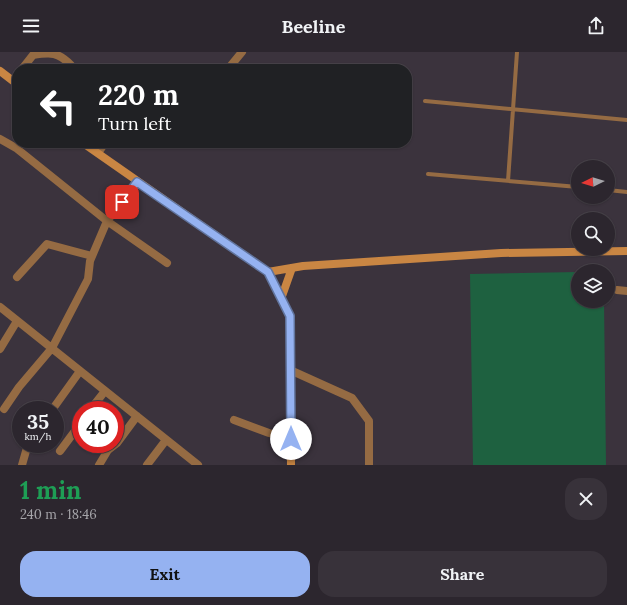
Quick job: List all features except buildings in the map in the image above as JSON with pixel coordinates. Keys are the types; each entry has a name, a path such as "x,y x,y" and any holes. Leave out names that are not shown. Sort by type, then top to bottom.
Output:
{"street":[{"path":"232,64 242,52"},
{"path":"26,64 33,55 48,53 62,56 70,64"},
{"path":"0,71 12,78"},
{"path":"0,139 12,146"},
{"path":"16,148 107,221 167,264"},
{"path":"90,148 268,272 290,316 291,465"},
{"path":"98,154 102,148"},
{"path":"4,409 18,387 52,348 88,279 92,256 107,221 137,182"},
{"path":"17,277 47,244 92,256"},
{"path":"268,272 292,268 501,253 627,252"},
{"path":"281,299 292,268"},
{"path":"617,290 627,291"},
{"path":"0,307 197,465"},
{"path":"0,349 17,321"},
{"path":"290,370 352,398 369,421 369,465"},
{"path":"58,401 80,371"},
{"path":"97,401 105,391"},
{"path":"99,465 108,450 117,443 137,416"},
{"path":"234,420 269,433 291,439"},
{"path":"64,446 72,435"},
{"path":"147,465 166,440"},
{"path":"22,465 25,453"}],"lane":[{"path":"508,181 517,52"},
{"path":"425,102 627,120"},
{"path":"428,174 571,186"},
{"path":"615,191 627,192"}],"green space":[{"path":"571,272 571,308 604,308 606,465 473,465 470,274"}],"route":[{"path":"122,202 137,182 268,272 290,316 291,439"}]}
